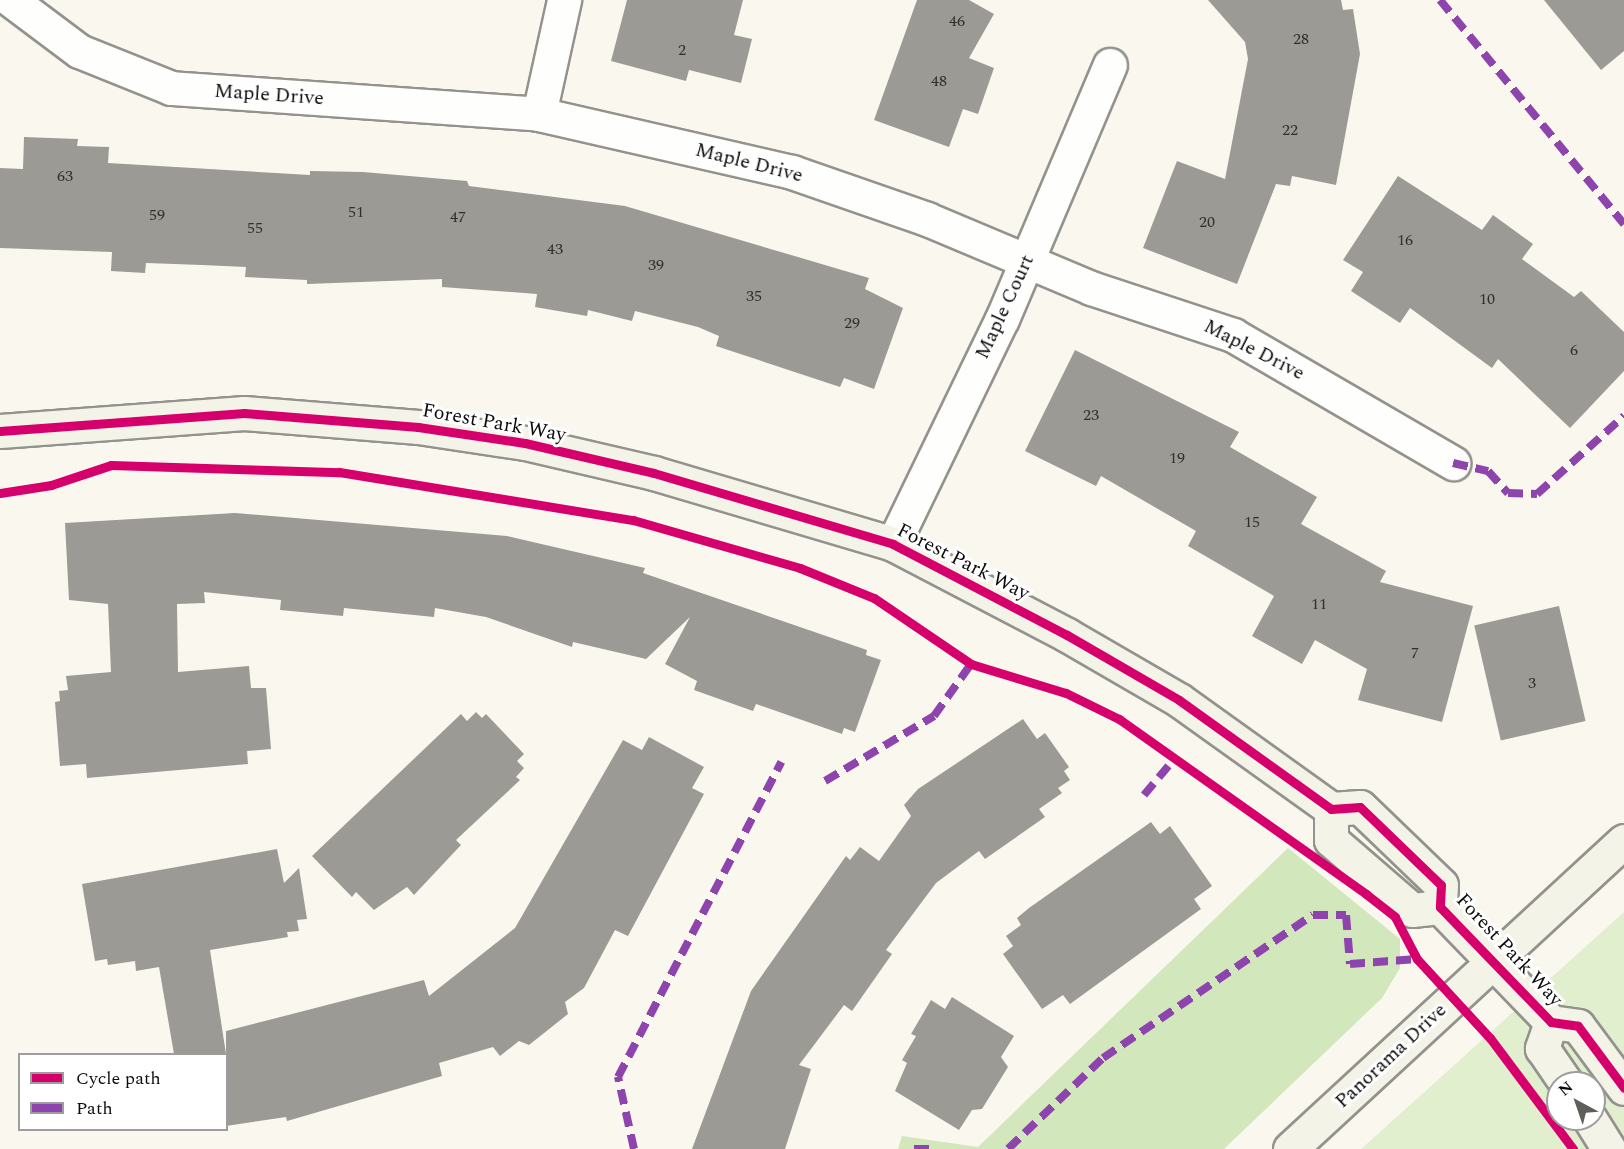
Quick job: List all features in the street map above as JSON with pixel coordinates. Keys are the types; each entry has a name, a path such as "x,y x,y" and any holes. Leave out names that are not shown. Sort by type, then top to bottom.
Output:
{"street":[{"name":"Maple Drive","path":"11,0 79,51 171,88 539,114 792,172 1027,261 1091,288 1233,335 1453,463"},
{"path":"539,114 564,0"},
{"name":"Maple Court","path":"893,544 1027,261 1110,65"},
{"name":"Forest Park Way","path":"0,431 244,413 418,427 525,443 654,473 893,544 1067,635 1179,700 1330,808 1360,807 1441,885 1440,906 1495,959 1551,1022 1578,1026 1624,1088"},
{"name":"Forest Park Way","path":"1330,808 1330,840 1412,910 1440,906"},
{"name":"Panorama Drive","path":"1290,1149 1624,841"},
{"name":"Forest Park Way","path":"1551,1022 1542,1048 1558,1071"},
{"path":"1598,1131 1609,1149"}],"green space":[{"path":"1288,848 1400,939 1400,968 1382,998 1224,1149 898,1149 902,1136 978,1147"},
{"path":"1624,912 1624,1149 1361,1149"}],"building":[{"path":"627,0 743,0 734,35 752,39 741,83 689,70 686,81 611,61"},
{"path":"917,0 969,0 994,14 969,58 994,68 978,114 963,109 949,147 874,120"},
{"path":"1208,0 1341,0 1343,10 1353,9 1360,54 1336,185 1292,176 1290,186 1276,184 1237,284 1143,248 1177,161 1225,179 1248,59 1245,42"},
{"path":"1544,0 1624,0 1624,51 1601,70"},
{"path":"24,137 78,139 77,146 109,147 108,163 310,175 310,171 363,172 467,181 469,186 625,206 869,278 865,289 903,308 874,389 844,378 840,387 716,346 719,336 698,327 635,311 632,321 588,310 587,316 535,307 537,294 442,287 442,279 307,284 307,280 245,277 246,267 146,263 145,273 111,271 112,252 0,248 0,168 23,169"},
{"path":"1398,176 1482,230 1493,215 1533,244 1522,259 1574,297 1581,291 1624,332 1624,371 1570,428 1498,359 1492,368 1410,308 1400,323 1351,291 1363,272 1343,260"},
{"path":"1075,350 1239,432 1230,447 1317,497 1301,524 1386,571 1380,582 1473,606 1442,722 1358,700 1367,669 1315,640 1302,664 1252,636 1274,596 1188,546 1196,531 1101,476 1096,486 1025,451"},
{"path":"235,513 507,536 645,568 643,573 867,650 866,655 881,660 855,732 844,728 842,734 756,704 753,711 694,690 697,681 665,664 690,617 646,659 573,642 572,647 486,617 435,608 434,617 344,608 343,616 280,610 281,600 204,592 205,603 177,604 178,672 249,666 251,688 266,688 271,749 247,751 248,764 87,778 86,764 60,766 55,702 60,701 59,691 68,690 66,676 111,672 108,604 69,600 65,523"},
{"path":"1559,606 1586,721 1501,741 1474,626"},
{"path":"476,712 482,718 486,714 524,754 517,761 524,768 516,777 520,780 456,840 461,845 414,895 407,887 374,910 356,892 352,897 312,856 461,714 467,721"},
{"path":"1023,719 1037,739 1045,733 1069,767 1064,771 1070,780 1058,788 1062,793 1039,809 1045,817 985,859 979,851 936,883 886,950 892,954 852,1011 844,1005 799,1065 811,1069 785,1149 692,1149 751,991 846,856 850,860 860,847 879,861 911,816 904,805 918,789"},
{"path":"649,737 704,767 692,788 704,794 628,936 615,930 584,988 565,1002 568,1014 529,1045 519,1041 500,1056 493,1047 439,1063 442,1076 287,1121 286,1117 228,1126 226,1031 424,980 429,996 515,928 623,740 642,750"},
{"path":"1151,822 1160,834 1170,826 1212,886 1194,899 1201,909 1070,1004 1063,995 1042,1009 1003,954 1013,946 1006,936 1021,925 1017,918 1029,908"},
{"path":"277,849 284,883 299,868 307,919 297,920 299,931 287,932 288,937 210,950 226,1053 174,1053 159,967 136,971 135,961 108,965 107,959 95,961 82,884"},
{"path":"952,997 1014,1036 1001,1057 1008,1067 982,1109 972,1110 959,1130 895,1091 907,1063 902,1060 916,1036 911,1034 931,1000 945,1009"}],"marked path":[{"path":"1440,0 1624,224"},
{"path":"1453,463 1488,471 1508,493 1537,494 1624,416"},
{"path":"825,781 934,716 971,664"},
{"path":"1144,795 1175,758"},
{"path":"634,1149 618,1077 781,762"},
{"path":"1008,1149 1103,1058 1313,915 1346,915 1350,964 1417,959"},
{"path":"914,1149 935,1149"}],"cycle path":[{"path":"0,431 244,413 418,427 525,443 654,473 893,544 1067,635 1179,700 1331,809 1360,807 1441,885 1440,907 1551,1022 1578,1026 1624,1088"},
{"path":"0,493 51,485 111,465 339,472 633,520 800,568 874,598 971,664 1066,693 1119,719 1366,894 1395,917 1417,959 1490,1038 1573,1149"}]}
